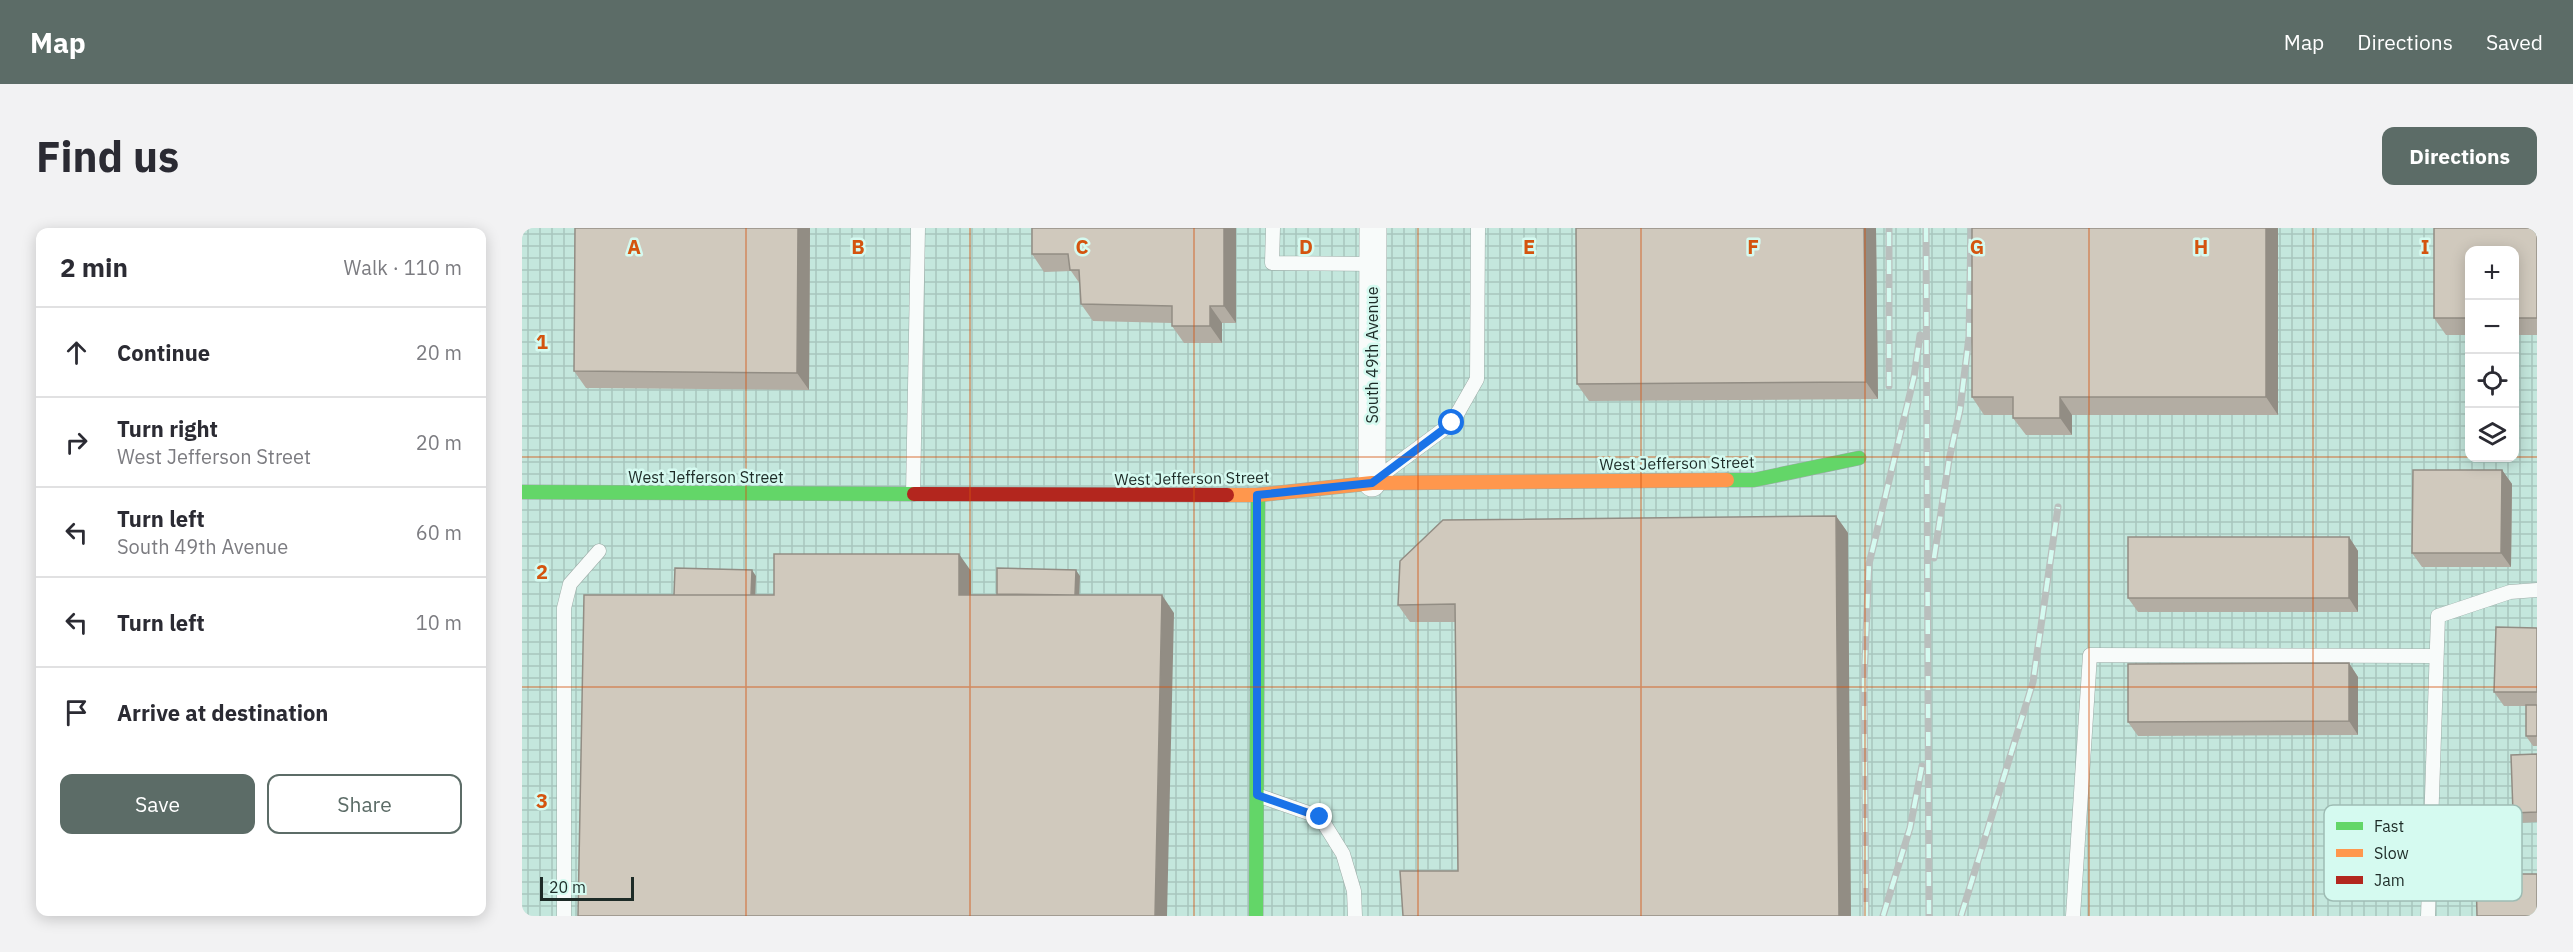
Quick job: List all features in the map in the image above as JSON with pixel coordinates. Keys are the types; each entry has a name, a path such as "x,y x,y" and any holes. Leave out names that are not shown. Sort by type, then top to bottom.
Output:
{"street":[{"name":"South 49th Avenue","path":"1372,483 1373,228"},
{"name":"West Jefferson Street","path":"522,492 1257,495 1372,483 1754,480 1859,459"},
{"path":"1256,916 1257,495"}],"lane":[{"path":"913,494 918,228"},
{"path":"1272,228 1272,263 1373,264"},
{"path":"1372,483 1452,423 1477,379 1478,228"},
{"path":"564,916 564,608 570,584 599,551"},
{"path":"2431,805 2438,616 2510,592 2537,590"},
{"path":"2073,916 2090,656 2436,656"},
{"path":"1257,795 1320,817 1343,854 1354,891 1355,916"},
{"path":"2428,901 2428,916"}],"shaded area":[{"path":"522,228 2537,228 2537,916 522,916"}],"building":[{"path":"575,228 798,228 797,373 574,371"},
{"path":"1032,228 1224,228 1224,306 1210,306 1210,326 1172,326 1172,306 1081,304 1079,270 1070,270 1068,254 1032,254"},
{"path":"1576,228 1864,228 1866,382 1577,384"},
{"path":"1972,228 2266,228 2266,397 2060,397 2060,418 2013,418 2013,397 1972,397"},
{"path":"2434,228 2537,228 2537,318 2519,318 2519,246 2465,246 2465,318 2434,318"},
{"path":"2413,470 2502,470 2501,553 2412,553"},
{"path":"1836,516 1839,916 1403,916 1400,871 1458,871 1455,604 1398,605 1400,561 1443,520"},
{"path":"2128,537 2349,537 2349,598 2128,598"},
{"path":"774,554 959,554 959,595 1162,595 1155,916 578,916 584,595 774,595"},
{"path":"675,568 752,570 751,595 674,595"},
{"path":"997,568 1076,570 1075,595 997,594"},
{"path":"2496,627 2537,628 2537,692 2494,692"},
{"path":"2349,663 2349,721 2128,722 2128,664"},
{"path":"2526,705 2537,705 2537,736 2526,736"},
{"path":"2537,754 2537,812 2522,813 2522,805 2513,805 2511,755"},
{"path":"2522,874 2537,874 2537,916 2477,916 2477,901 2522,901"}],"railway":[{"path":"1889,228 1889,386"},
{"path":"1926,228 1929,916"},
{"path":"1934,558 1949,460 1960,410 1969,337 1971,228"},
{"path":"1866,916 1864,681 1869,564 1914,377 1920,335"},
{"path":"1961,916 2033,682 2058,507"},
{"path":"1883,916 1910,828 1922,766"}],"traffic: fast":[{"path":"1727,480 1754,480 1859,458"},
{"path":"522,492 914,494"},
{"path":"1256,916 1258,495"}],"traffic: slow":[{"path":"1227,495 1258,495 1372,483 1727,480"}],"traffic: jam":[{"path":"914,494 1227,495"}],"route":[{"path":"1320,817 1257,795 1257,495 1372,483 1452,423"}]}
